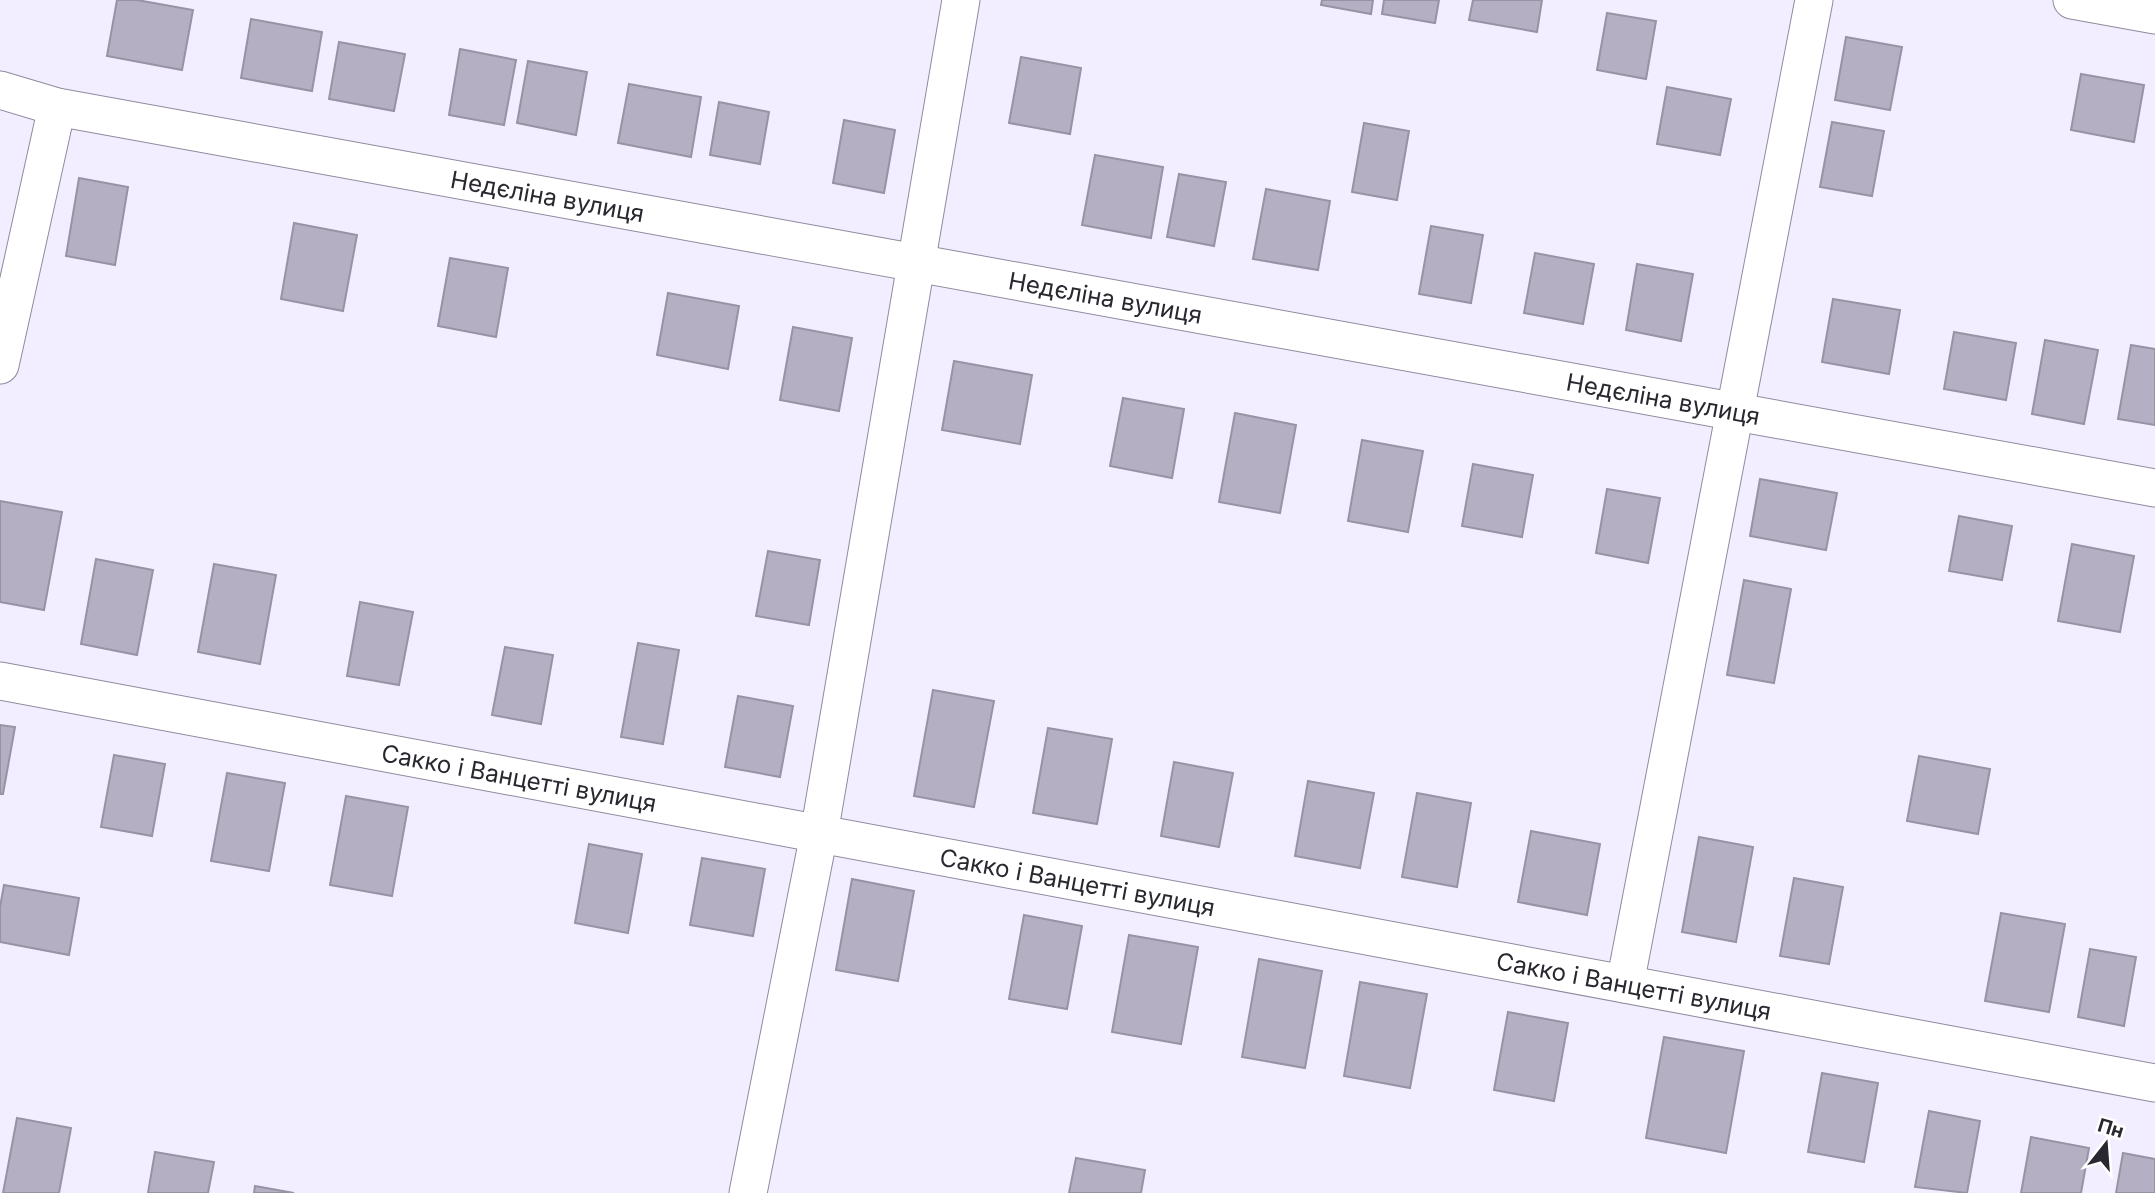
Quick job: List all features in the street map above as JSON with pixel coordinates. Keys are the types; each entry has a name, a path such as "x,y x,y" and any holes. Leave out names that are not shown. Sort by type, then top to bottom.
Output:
{"street":[{"path":"748,1193 819,834 961,0"},
{"path":"1625,984 1814,0"},
{"path":"2072,0 2155,15"},
{"name":"Недєліна вулиця","path":"0,90 57,107 2155,488"},
{"path":"0,365 57,107"},
{"name":"Сакко і Ванцетті вулиця","path":"0,681 2155,1083"}],"building":[{"path":"117,0 137,0 193,10 182,70 107,56"},
{"path":"1322,0 1373,0 1371,14 1321,5"},
{"path":"1384,0 1439,0 1435,23 1382,14"},
{"path":"1473,0 1542,0 1537,32 1469,20"},
{"path":"1607,13 1656,21 1646,79 1597,70"},
{"path":"251,19 322,32 312,91 241,78"},
{"path":"1846,37 1902,47 1890,110 1835,100"},
{"path":"339,42 405,54 394,111 329,99"},
{"path":"460,49 516,60 504,125 449,115"},
{"path":"1021,57 1081,68 1070,134 1009,123"},
{"path":"528,61 587,72 576,135 517,123"},
{"path":"2081,74 2144,85 2134,142 2071,130"},
{"path":"629,84 701,97 691,157 618,143"},
{"path":"1667,87 1731,99 1720,155 1657,144"},
{"path":"719,102 769,112 760,164 710,155"},
{"path":"844,120 895,130 884,193 833,183"},
{"path":"1832,122 1884,131 1872,196 1820,187"},
{"path":"1364,123 1409,131 1397,200 1352,192"},
{"path":"1095,155 1163,167 1151,238 1082,225"},
{"path":"1179,174 1226,182 1214,246 1167,237"},
{"path":"79,178 128,187 115,265 66,256"},
{"path":"1266,189 1330,201 1318,270 1253,259"},
{"path":"294,223 357,235 343,311 281,299"},
{"path":"1431,226 1483,235 1471,303 1419,294"},
{"path":"1535,253 1594,264 1583,324 1524,313"},
{"path":"450,258 508,268 496,337 438,326"},
{"path":"1637,264 1693,274 1681,341 1626,330"},
{"path":"668,293 739,306 728,369 657,355"},
{"path":"1833,299 1900,310 1889,374 1822,362"},
{"path":"793,327 852,338 839,411 780,400"},
{"path":"1954,332 2016,343 2006,400 1944,389"},
{"path":"2045,340 2098,350 2084,424 2032,414"},
{"path":"2131,345 2155,349 2155,425 2118,419"},
{"path":"954,361 1032,375 1020,444 942,430"},
{"path":"1123,398 1184,409 1172,478 1110,466"},
{"path":"1235,413 1296,425 1280,513 1219,502"},
{"path":"1362,440 1423,451 1408,532 1348,521"},
{"path":"1473,464 1533,475 1522,537 1462,526"},
{"path":"1760,479 1837,493 1826,550 1750,536"},
{"path":"1607,489 1660,498 1648,563 1596,553"},
{"path":"0,501 62,512 44,610 0,602"},
{"path":"1959,516 2012,526 2002,580 1949,571"},
{"path":"2072,544 2134,556 2120,632 2058,621"},
{"path":"768,551 820,560 809,625 756,616"},
{"path":"96,559 153,570 137,655 81,644"},
{"path":"214,564 276,575 260,664 198,652"},
{"path":"1744,580 1791,589 1774,683 1727,675"},
{"path":"360,602 413,612 399,685 347,676"},
{"path":"638,643 679,650 663,744 621,737"},
{"path":"505,647 553,655 541,724 492,715"},
{"path":"933,690 994,701 974,807 914,796"},
{"path":"738,696 793,706 780,777 725,767"},
{"path":"0,725 15,727 3,794 0,794"},
{"path":"1048,728 1112,739 1097,824 1033,813"},
{"path":"114,755 165,764 152,836 101,827"},
{"path":"1919,756 1990,769 1978,834 1907,821"},
{"path":"1174,762 1233,773 1219,847 1161,836"},
{"path":"227,773 285,783 269,871 211,861"},
{"path":"1308,781 1374,793 1360,868 1295,856"},
{"path":"1417,793 1471,803 1457,887 1402,877"},
{"path":"346,796 408,807 392,896 330,885"},
{"path":"1531,831 1600,844 1587,915 1518,902"},
{"path":"1699,837 1753,847 1736,942 1682,932"},
{"path":"589,844 642,854 628,933 575,923"},
{"path":"702,858 765,869 753,936 690,925"},
{"path":"1794,878 1843,887 1829,964 1780,956"},
{"path":"852,879 914,891 898,981 836,970"},
{"path":"4,885 79,898 69,955 0,942 0,907"},
{"path":"2001,913 2065,924 2049,1012 1985,1001"},
{"path":"1024,915 1082,926 1067,1009 1009,999"},
{"path":"1129,935 1198,947 1181,1044 1112,1032"},
{"path":"2090,949 2136,957 2124,1026 2078,1017"},
{"path":"1259,959 1322,971 1305,1068 1242,1057"},
{"path":"1360,982 1427,994 1410,1088 1344,1076"},
{"path":"1508,1012 1568,1023 1554,1101 1494,1090"},
{"path":"1664,1037 1744,1051 1726,1153 1646,1138"},
{"path":"1822,1073 1878,1083 1864,1162 1808,1152"},
{"path":"1929,1111 1980,1121 1967,1193 1915,1187"},
{"path":"17,1118 71,1128 59,1193 3,1193"},
{"path":"2031,1137 2089,1148 2081,1193 2021,1193"},
{"path":"155,1152 214,1162 208,1193 148,1193"},
{"path":"2123,1153 2155,1159 2155,1193 2116,1193"},
{"path":"1076,1158 1145,1170 1141,1193 1069,1193"},
{"path":"255,1186 294,1193 254,1193"}]}
